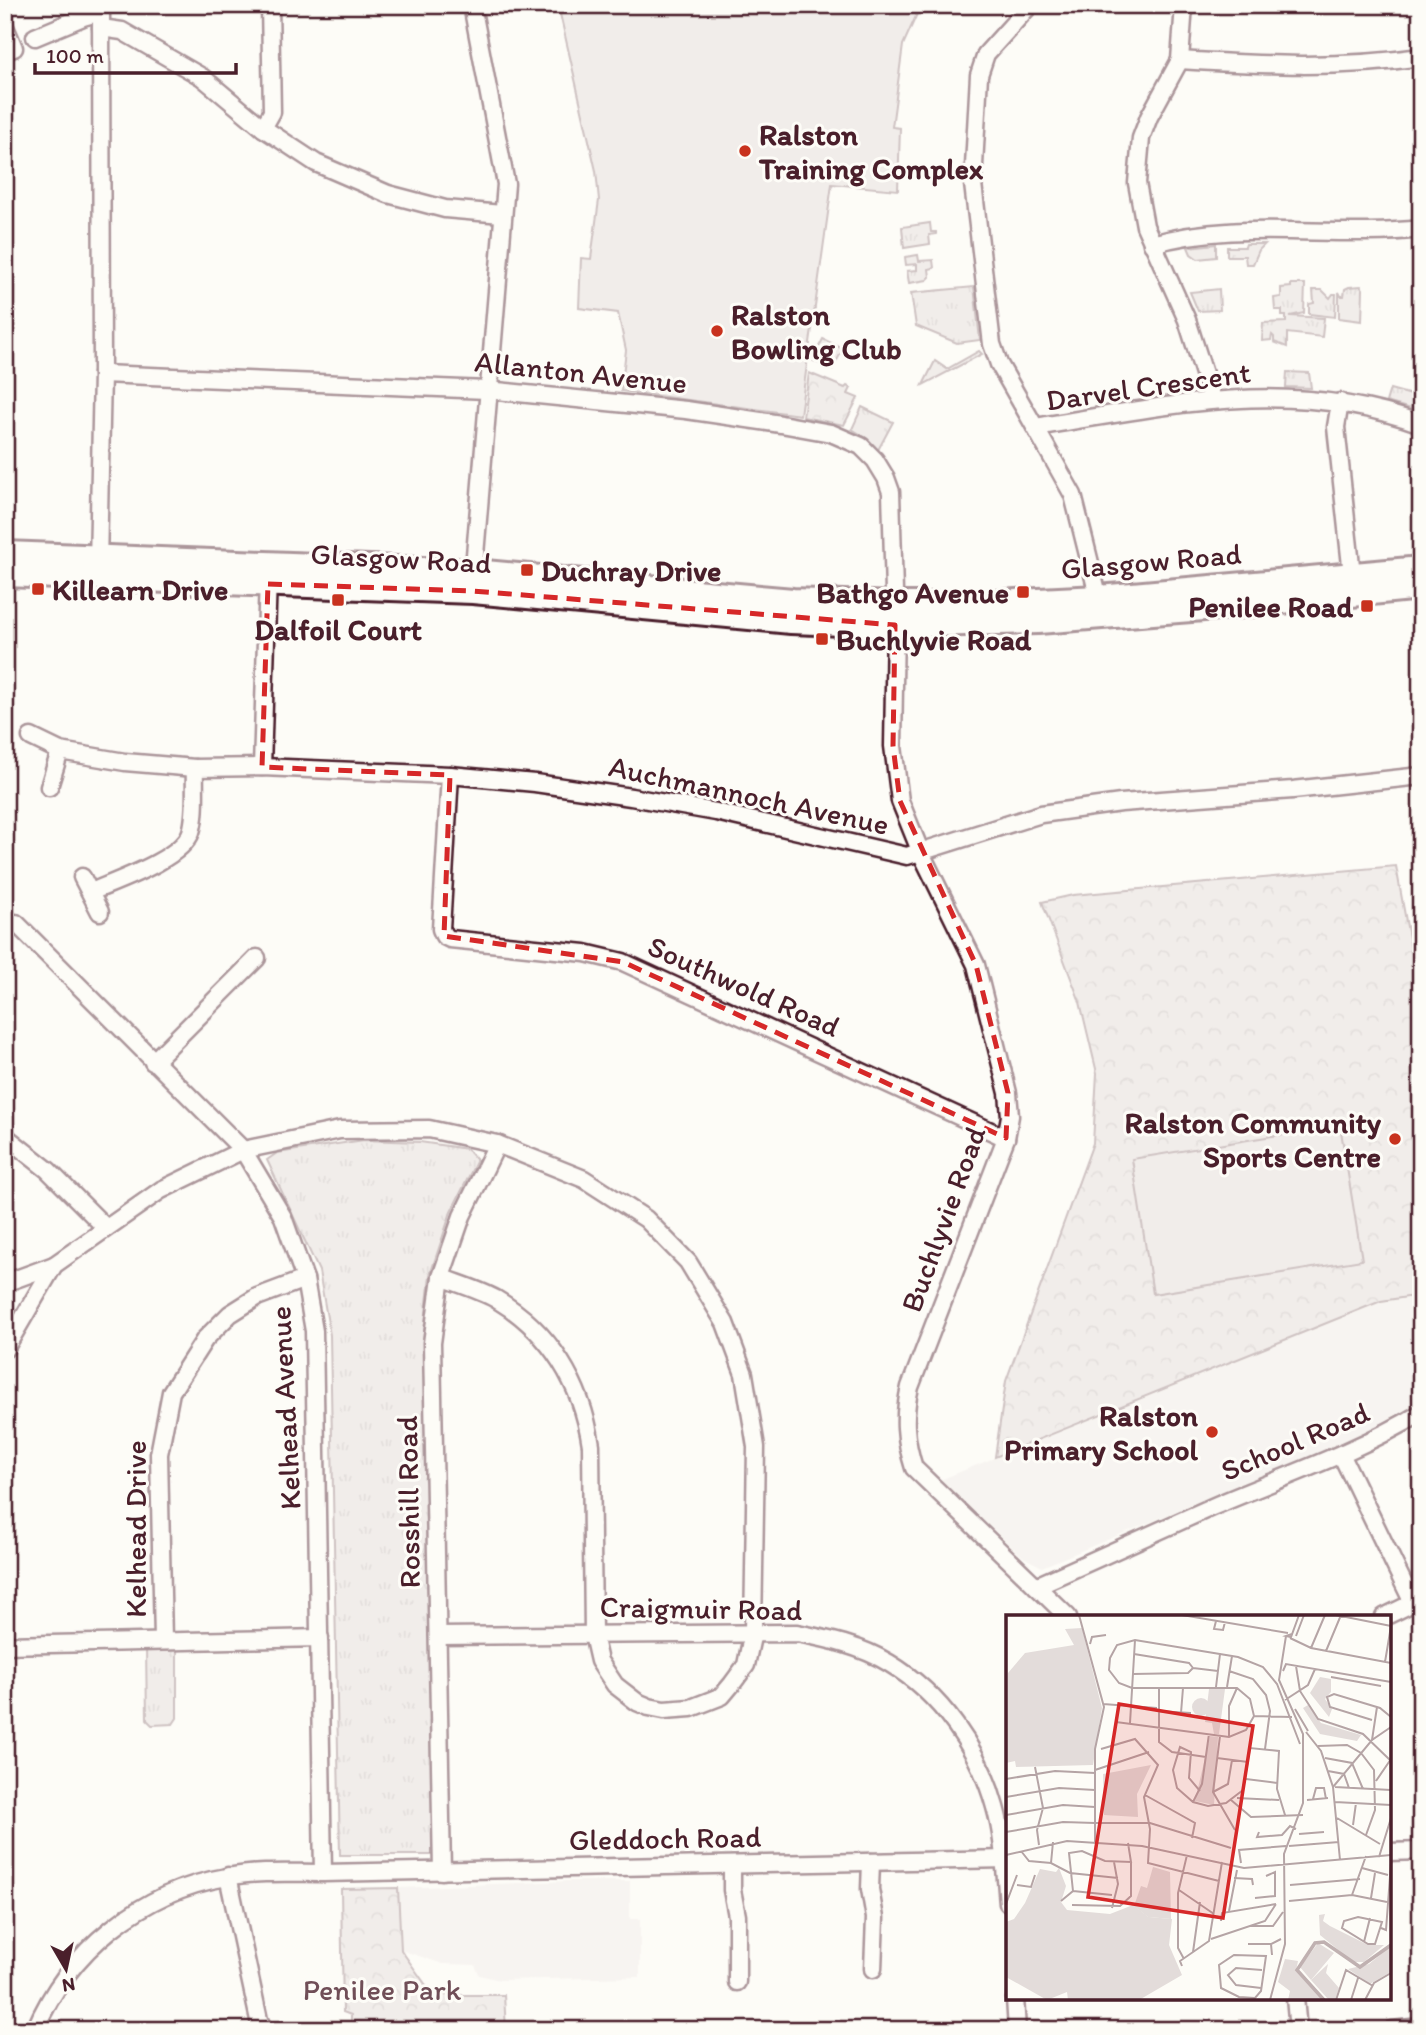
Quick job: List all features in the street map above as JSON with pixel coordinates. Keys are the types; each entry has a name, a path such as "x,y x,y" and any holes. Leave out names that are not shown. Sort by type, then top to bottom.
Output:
{"main road":[{"name":"Glasgow Road","path":"5,554 98,567 473,582 791,621 1101,607 1354,585 1421,587"},
{"name":"Glasgow Road","path":"5,574 98,567"},
{"name":"Glasgow Road","path":"1354,585 1421,569"}],"street":[{"path":"263,128 272,112 270,5"},
{"path":"472,5 506,184 473,582"},
{"path":"1030,5 982,60 972,184 992,344 999,364 1035,427"},
{"path":"1184,5 1180,60 1149,117 1140,149 1137,183 1140,205 1152,244 1187,320 1212,399"},
{"path":"98,567 102,374 101,15"},
{"path":"35,37 83,17 101,15 122,31 202,77 263,128 316,163 388,194 444,209 502,214"},
{"path":"5,27 9,49"},
{"path":"1180,60 1321,66 1378,63 1421,57"},
{"path":"1152,244 1205,234 1377,233 1421,229"},
{"name":"Allanton Avenue","path":"102,374 487,390 686,410 831,433 861,446 875,460 891,492 895,615"},
{"name":"Darvel Crescent","path":"1101,607 1073,495 1035,427 1212,399 1281,398 1340,402 1421,424"},
{"path":"1340,402 1336,427 1354,585"},
{"path":"262,767 268,574"},
{"name":"Buchlyvie Road","path":"895,615 893,746 900,801 921,853 976,965 1007,1093 1010,1116 1006,1138 910,1387 905,1408 906,1442 914,1468 1066,1615"},
{"name":"Auchmannoch Avenue","path":"31,737 60,751 88,757 195,768 262,767 450,775 535,783 716,812 907,856 1041,814 1121,803 1293,790 1421,776"},
{"path":"48,787 60,751"},
{"path":"91,892 164,859 179,849 190,836 195,768"},
{"name":"Southwold Road","path":"450,775 441,929 444,936 450,939 585,953 623,962 1006,1138"},
{"path":"82,877 100,912"},
{"name":"Kelhead Avenue","path":"16,923 243,1150 283,1217 305,1279 314,1331 323,1873"},
{"path":"153,1062 257,958"},
{"path":"5,1283 54,1265 161,1190 243,1150 340,1130 429,1129 497,1144 584,1179 646,1219 688,1262 725,1322 744,1374 755,1447 753,1632 746,1665 722,1696 691,1708 664,1710 637,1702 615,1685 599,1661 593,1635 591,1445 575,1384 553,1349 525,1319 495,1298 441,1277"},
{"path":"5,1136 48,1170 105,1227"},
{"name":"Rosshill Road","path":"442,1871 432,1343 441,1277 462,1216 497,1144"},
{"path":"5,1349 54,1265"},
{"name":"Kelhead Drive","path":"163,1640 159,1454 171,1392 205,1339 230,1314 257,1297 305,1279"},
{"name":"School Road","path":"1037,1586 1212,1507 1341,1454 1421,1413"},
{"path":"1341,1454 1417,1601 1388,1615"},
{"name":"Craigmuir Road","path":"438,1636 753,1632 797,1633 841,1642 887,1662 920,1685 943,1708 966,1741 983,1773 995,1807 1006,1859"},
{"path":"5,1644 320,1638"},
{"path":"1391,1852 1421,1851"},
{"name":"Gleddoch Road","path":"35,2030 44,2009 65,1975 102,1935 159,1899 197,1884 228,1877 272,1872 1006,1859"},
{"path":"871,1862 870,1889 876,1918 873,1969"},
{"path":"732,1865 732,1890 737,1916 737,1982"},
{"path":"228,1877 259,2020 264,2030"},
{"path":"1000,2030 1017,2029 1015,2000"},
{"path":"1295,2000 1298,2030"},
{"path":"1392,2030 1421,2027"}],"highlighted area":[{"path":"268,584 473,591 895,625 893,746 900,801 976,965 1008,1093 1006,1138 623,962 444,936 450,775 262,767"}],"shaded area":[{"name":"Ralston Primary School","path":"1421,1295 1421,1401 1351,1439 1042,1567 1023,1557 940,1480 1381,1301"},
{"path":"630,1881 630,1919 640,1919 640,1977 500,1980 479,1975 475,1965 443,1964 401,1950 398,1888"}],"green space":[{"name":"Ralston Training Complex","path":"558,5 921,5 903,45 892,127 900,128 898,190 832,184 800,415 621,391 626,350 618,313 579,308 581,258 591,259 599,200 596,171"},
{"path":"930,223 931,232 936,234 929,235 930,244 904,248 902,227"},
{"path":"1216,244 1216,257 1198,259 1191,254 1188,247"},
{"path":"1246,244 1265,244 1253,264 1246,264 1245,256 1227,256 1227,247 1245,247"},
{"path":"918,255 919,261 933,260 934,268 929,269 930,277 927,280 909,283 907,271 917,270 917,264 906,265 905,257"},
{"path":"1291,284 1305,284 1304,313 1290,316 1324,318 1322,337 1287,333 1287,347 1274,342 1272,335 1271,340 1262,341 1263,323 1286,322 1282,310 1275,310 1274,298 1281,297 1281,288 1291,287"},
{"path":"1361,286 1362,321 1339,318 1339,292 1344,296 1345,289"},
{"path":"974,287 980,340 957,343 916,326 911,293"},
{"path":"1219,289 1220,310 1198,311 1190,292"},
{"path":"1313,290 1322,290 1330,298 1336,294 1335,317 1309,314 1309,304 1314,303"},
{"path":"823,339 843,349 832,370 812,360"},
{"path":"979,351 982,354 923,385 935,361 947,369"},
{"path":"1287,372 1309,373 1311,388 1286,387"},
{"path":"809,373 851,388 848,394 858,398 844,425 803,417"},
{"path":"1390,389 1415,396 1411,409 1386,402"},
{"path":"862,407 893,422 878,450 868,439 852,429"},
{"path":"1396,866 1421,1004 1421,1295 1381,1301 995,1457 1006,1381 1093,1143 1097,1073 1080,1002 1042,902 1073,895"},
{"path":"1340,1125 1362,1260 1153,1294 1132,1159"},
{"path":"364,1140 420,1142 467,1149 477,1160 451,1212 430,1275 423,1342 434,1855 340,1855 330,1335 319,1271 267,1160 277,1153"},
{"path":"177,1645 177,1718 173,1724 152,1725 147,1720 146,1646"},
{"name":"Penilee Park","path":"398,1888 401,1950 433,1995 504,1995 506,2030 351,2030 351,2015 343,2012 341,1889"}],"place":[{"name":"Ralston Training Complex","path":"745,151"},
{"name":"Ralston Bowling Club","path":"717,331"},
{"name":"Duchray Drive","path":"527,570"},
{"name":"Killearn Drive","path":"38,589"},
{"name":"Bathgo Avenue","path":"1023,592"},
{"name":"Dalfoil Court","path":"338,600"},
{"name":"Penilee Road","path":"1367,606"},
{"name":"Buchlyvie Road","path":"822,639"},
{"name":"Ralston Community Sports Centre","path":"1395,1139"},
{"name":"Ralston Primary School","path":"1212,1432"}]}
